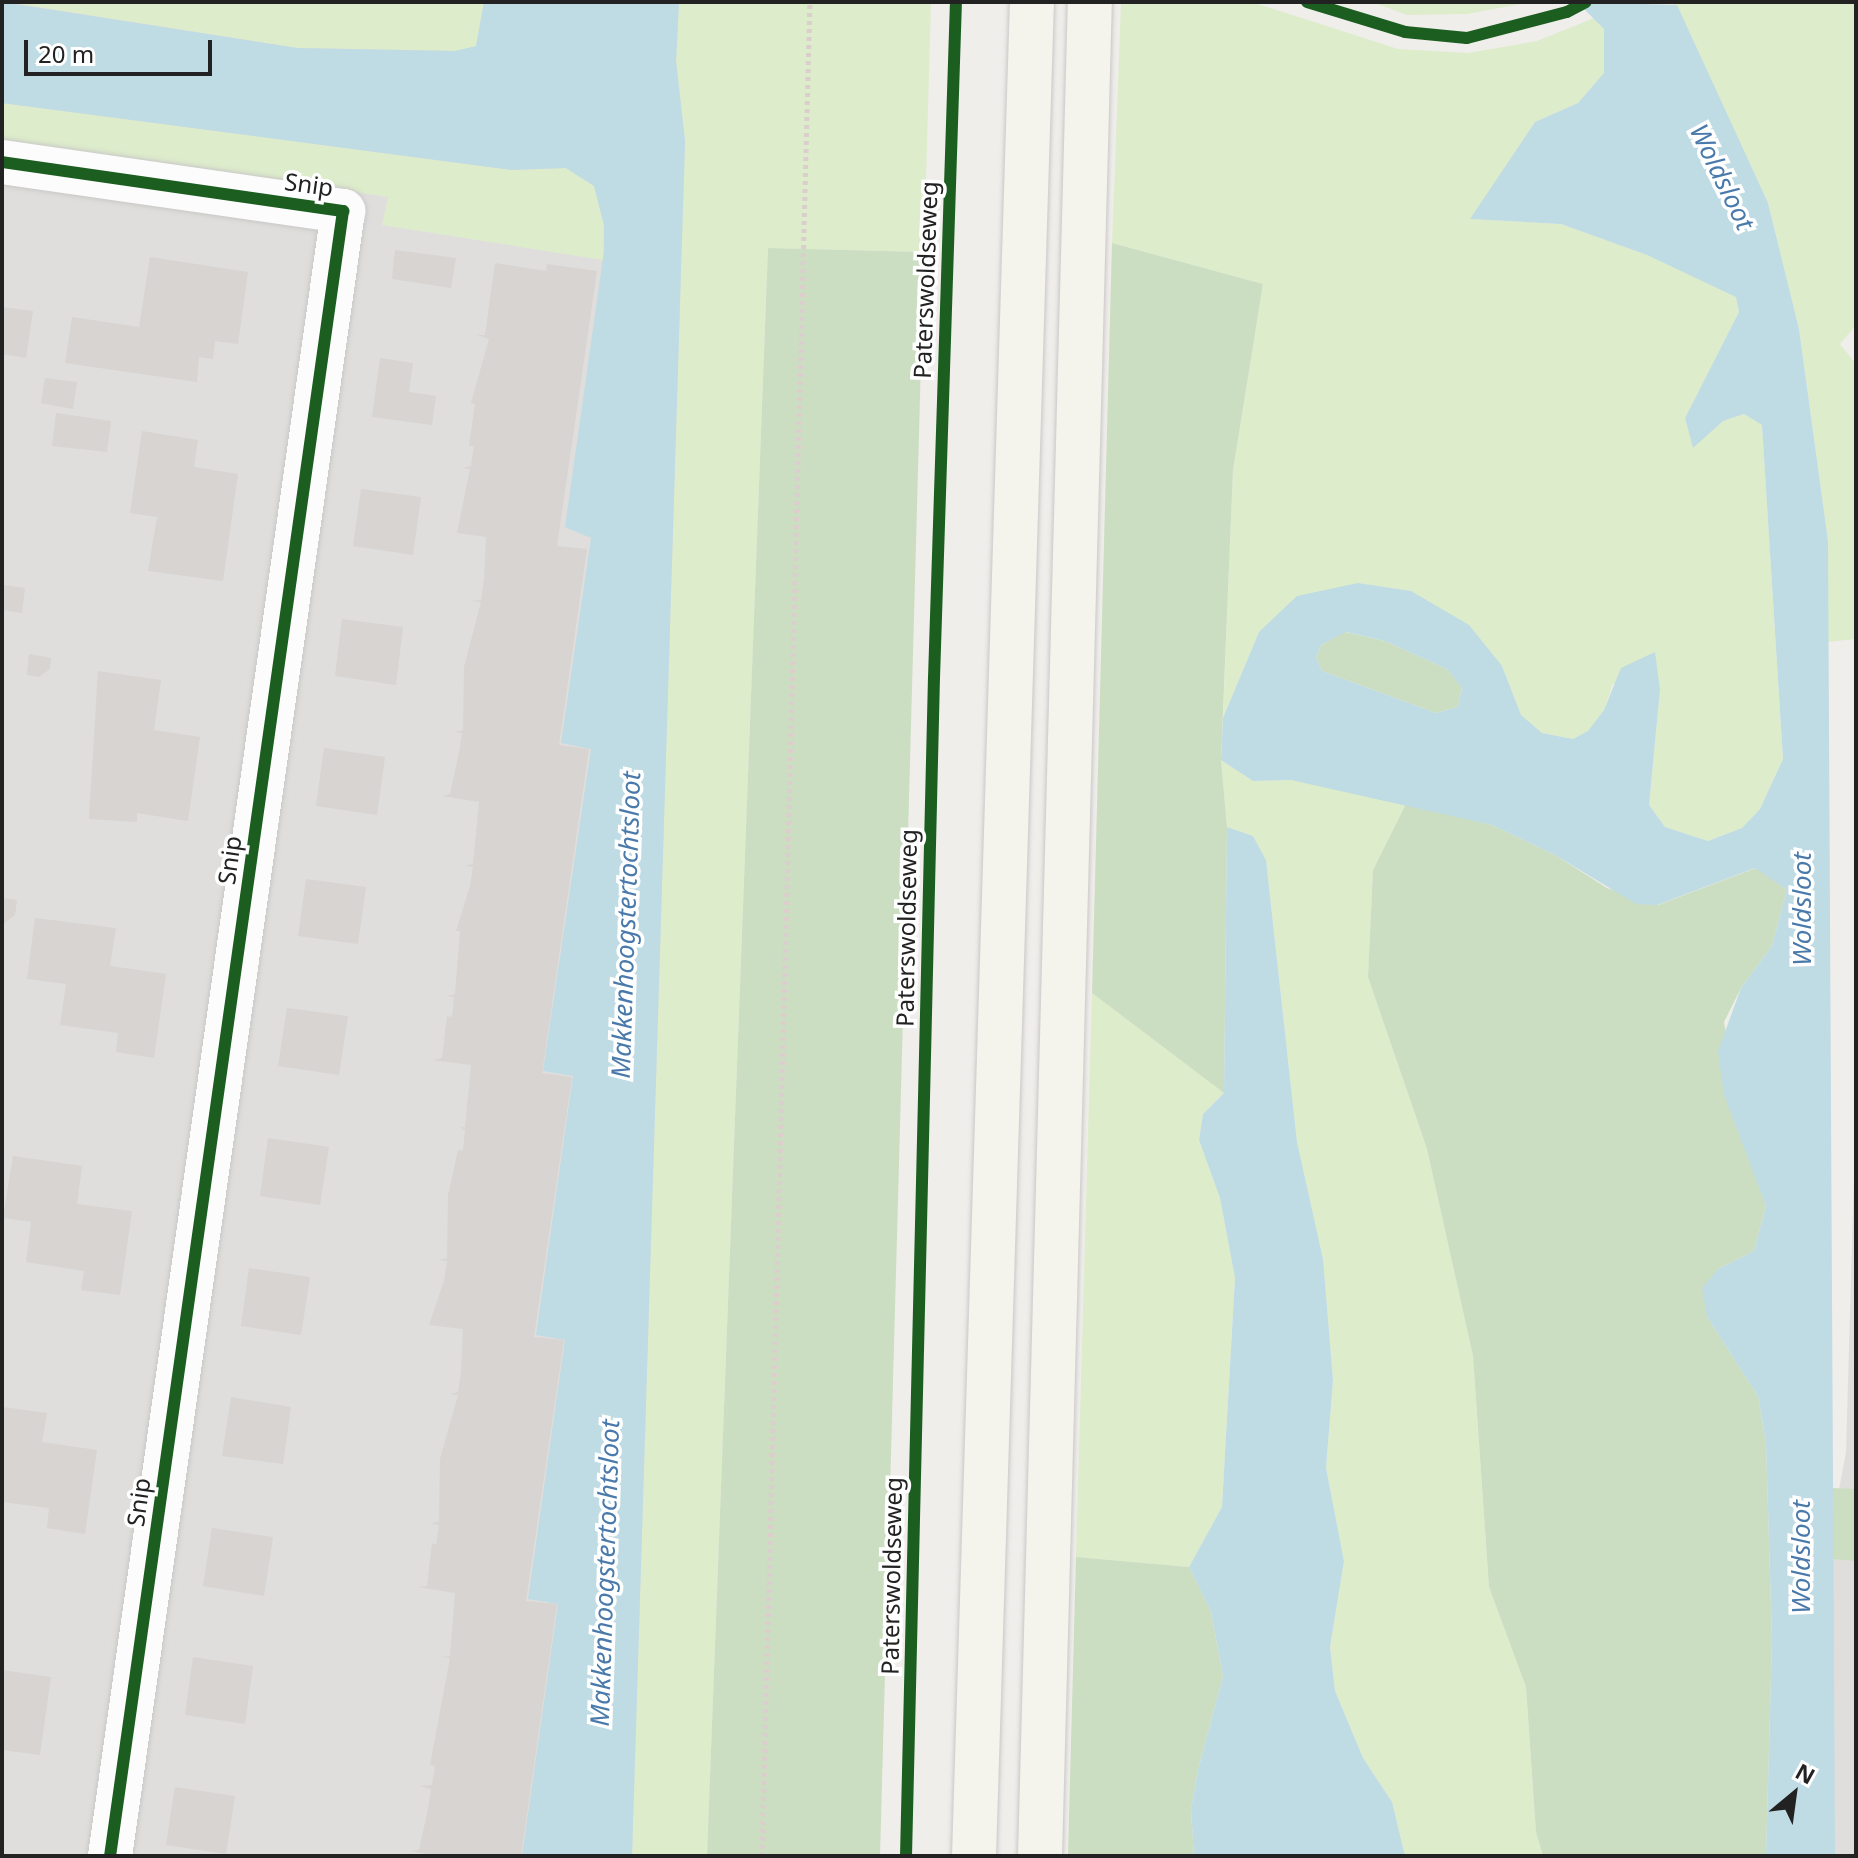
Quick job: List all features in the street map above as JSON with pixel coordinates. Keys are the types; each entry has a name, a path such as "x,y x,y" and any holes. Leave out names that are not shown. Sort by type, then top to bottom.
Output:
{"main road":[{"path":"974,1856 1032,2"},
{"path":"1040,1856 1090,2"}],"street":[{"name":"Snip","path":"2,162 343,211 110,1856"}],"path":[{"path":"762,1856 810,2"}],"shaded area":[{"path":"2,2 727,2 681,1856 2,1856"},
{"path":"1856,1101 1856,1856 1771,1856 1846,1452"}],"green space":[{"path":"6,2 484,2 476,47 455,51 297,48"},
{"path":"679,2 931,2 924,252 768,248 707,1856 632,1856 685,141 676,61"},
{"path":"1121,2 1258,4 1398,49 1468,53 1537,41 1594,18 1604,29 1604,73 1578,103 1535,122 1471,219 1561,224 1647,255 1736,296 1739,312 1685,418 1693,447 1723,421 1744,414 1762,424 1783,759 1760,809 1742,828 1708,841 1665,827 1649,805 1660,690 1613,684 1604,710 1589,731 1573,739 1542,733 1521,715 1502,666 1411,591 1358,583 1259,632 1223,718 1233,470 1263,284 1112,243"},
{"path":"1372,2 1531,2 1467,14 1407,15"},
{"path":"1673,2 1856,2 1856,325 1840,344 1856,364 1856,639 1828,642 1828,541 1799,329 1768,203"},
{"path":"2,103 512,170 566,168 594,186 604,225 603,260 382,225 388,197 2,140"},
{"path":"1112,243 1263,284 1233,470 1221,760 1227,827 1224,1093 1092,993"},
{"path":"768,248 924,252 880,1856 707,1856"},
{"path":"1345,632 1385,641 1447,669 1462,687 1458,707 1436,713 1322,671 1316,657 1321,645"},
{"path":"1221,760 1253,781 1291,780 1406,804 1373,870 1368,977 1427,1149 1473,1356 1489,1587 1526,1687 1536,1832 1543,1856 1405,1856 1392,1802 1363,1758 1335,1691 1330,1647 1344,1561 1326,1468 1333,1380 1323,1259 1297,1142 1266,860 1253,836 1227,827"},
{"path":"1406,804 1492,825 1555,855 1607,888 1658,905 1756,868 1787,890 1772,946 1741,988 1724,1022 1748,1151 1766,1206 1754,1251 1718,1269 1707,1317 1758,1396 1766,1443 1772,1640 1766,1856 1543,1856 1536,1832 1526,1687 1489,1587 1473,1356 1427,1149 1368,977 1373,870"},
{"path":"1092,993 1224,1093 1203,1114 1199,1140 1220,1198 1235,1278 1222,1507 1189,1567 1076,1557"},
{"path":"1832,1488 1856,1489 1856,1561 1833,1559"},
{"path":"1076,1557 1189,1567 1211,1612 1223,1676 1191,1809 1194,1856 1068,1856"}],"water":[{"name":"Makkenhoogstertochtsloot","path":"2,2 297,48 455,51 476,46 484,2 679,2 676,61 685,141 632,1856 522,1856 558,1604 528,1599 565,1340 536,1335 573,1076 543,1071 591,749 561,743 591,538 565,527 604,251 604,225 594,186 566,168 512,170 2,103"},
{"name":"Woldsloot","path":"1577,2 1677,5 1768,203 1799,329 1828,541 1835,1856 1766,1856 1772,1640 1766,1443 1758,1396 1707,1317 1702,1288 1718,1269 1754,1251 1766,1206 1724,1095 1718,1051 1741,988 1772,946 1787,890 1755,868 1657,905 1636,904 1555,855 1492,825 1291,780 1253,781 1221,760 1223,718 1259,632 1297,596 1358,583 1411,591 1469,625 1502,666 1521,715 1542,733 1573,739 1588,731 1604,710 1621,668 1655,652 1660,690 1649,805 1665,827 1708,841 1742,828 1760,809 1783,759 1762,425 1744,414 1723,421 1693,448 1685,418 1739,312 1736,297 1647,255 1561,224 1470,219 1535,122 1578,103 1604,73 1604,29","holes":["1346,632 1385,641 1447,669 1462,688 1458,707 1436,713 1322,671 1316,657 1321,645"]},
{"path":"1227,827 1253,836 1266,860 1297,1142 1323,1259 1333,1380 1326,1468 1344,1561 1330,1647 1335,1691 1363,1758 1392,1802 1405,1856 1194,1856 1191,1809 1223,1676 1211,1612 1189,1567 1222,1507 1235,1278 1220,1198 1199,1140 1203,1114 1224,1093"}],"building":[{"path":"395,250 456,258 451,288 392,279"},
{"path":"150,257 248,272 238,344 215,341 213,359 199,357 197,382 65,363 72,317 139,327"},
{"path":"495,263 546,271 547,264 597,271 557,546 587,549 559,745 589,749 542,1073 572,1077 534,1337 564,1340 526,1601 557,1604 521,1856 439,1856 410,1851 419,1850 428,1809 431,1789 420,1786 432,1785 435,1766 430,1765 450,1658 441,1657 450,1656 455,1593 418,1587 427,1586 432,1543 436,1545 439,1525 431,1524 439,1521 440,1459 458,1395 450,1394 458,1392 461,1372 463,1329 429,1325 444,1281 447,1261 439,1260 447,1258 448,1195 458,1150 463,1150 465,1130 458,1126 465,1128 471,1065 433,1060 442,1058 447,1016 452,1017 454,997 446,996 455,994 460,931 456,931 470,886 473,867 465,866 473,864 479,802 442,796 450,794 459,753 462,733 454,732 463,730 464,667 481,602 472,601 481,600 484,580 486,537 457,533 470,469 462,468 471,466 474,446 469,446 475,404 471,403 489,339 477,335 485,335"},
{"path":"2,307 33,311 26,358 2,354"},
{"path":"380,358 413,363 409,392 436,396 432,425 372,417"},
{"path":"45,378 77,382 73,409 41,403"},
{"path":"56,413 111,421 107,452 52,446"},
{"path":"142,431 198,440 194,467 238,474 223,581 148,571 157,517 130,513"},
{"path":"361,489 421,497 413,555 353,546"},
{"path":"3,585 25,588 22,613 2,610"},
{"path":"342,619 403,627 396,685 335,676"},
{"path":"29,654 51,658 50,669 39,677 27,675"},
{"path":"98,671 161,680 154,730 200,737 188,821 137,813 137,822 89,819"},
{"path":"324,748 385,757 377,815 316,806"},
{"path":"306,879 366,887 358,944 298,936"},
{"path":"2,898 17,900 15,915 2,925"},
{"path":"35,918 116,928 110,966 166,974 154,1058 116,1052 118,1033 60,1025 66,984 27,979"},
{"path":"287,1008 348,1016 339,1075 278,1066"},
{"path":"268,1138 329,1147 320,1205 260,1196"},
{"path":"13,1156 82,1166 77,1204 132,1211 120,1295 81,1290 84,1271 26,1262 31,1222 3,1218"},
{"path":"249,1268 310,1277 301,1335 241,1326"},
{"path":"231,1397 291,1407 283,1464 222,1456"},
{"path":"2,1407 47,1413 42,1442 97,1450 85,1534 47,1528 49,1508 2,1502"},
{"path":"212,1528 273,1537 264,1596 203,1586"},
{"path":"193,1657 253,1666 245,1724 185,1715"},
{"path":"2,1670 51,1677 40,1755 2,1750"},
{"path":"175,1787 235,1796 226,1854 166,1845"}],"cycle path":[{"name":"Paterswoldseweg","path":"906,1856 934,678 956,2"},
{"path":"1307,2 1405,32 1467,38 1567,12 1586,2"},
{"path":"2,162 343,211 110,1856"}]}
